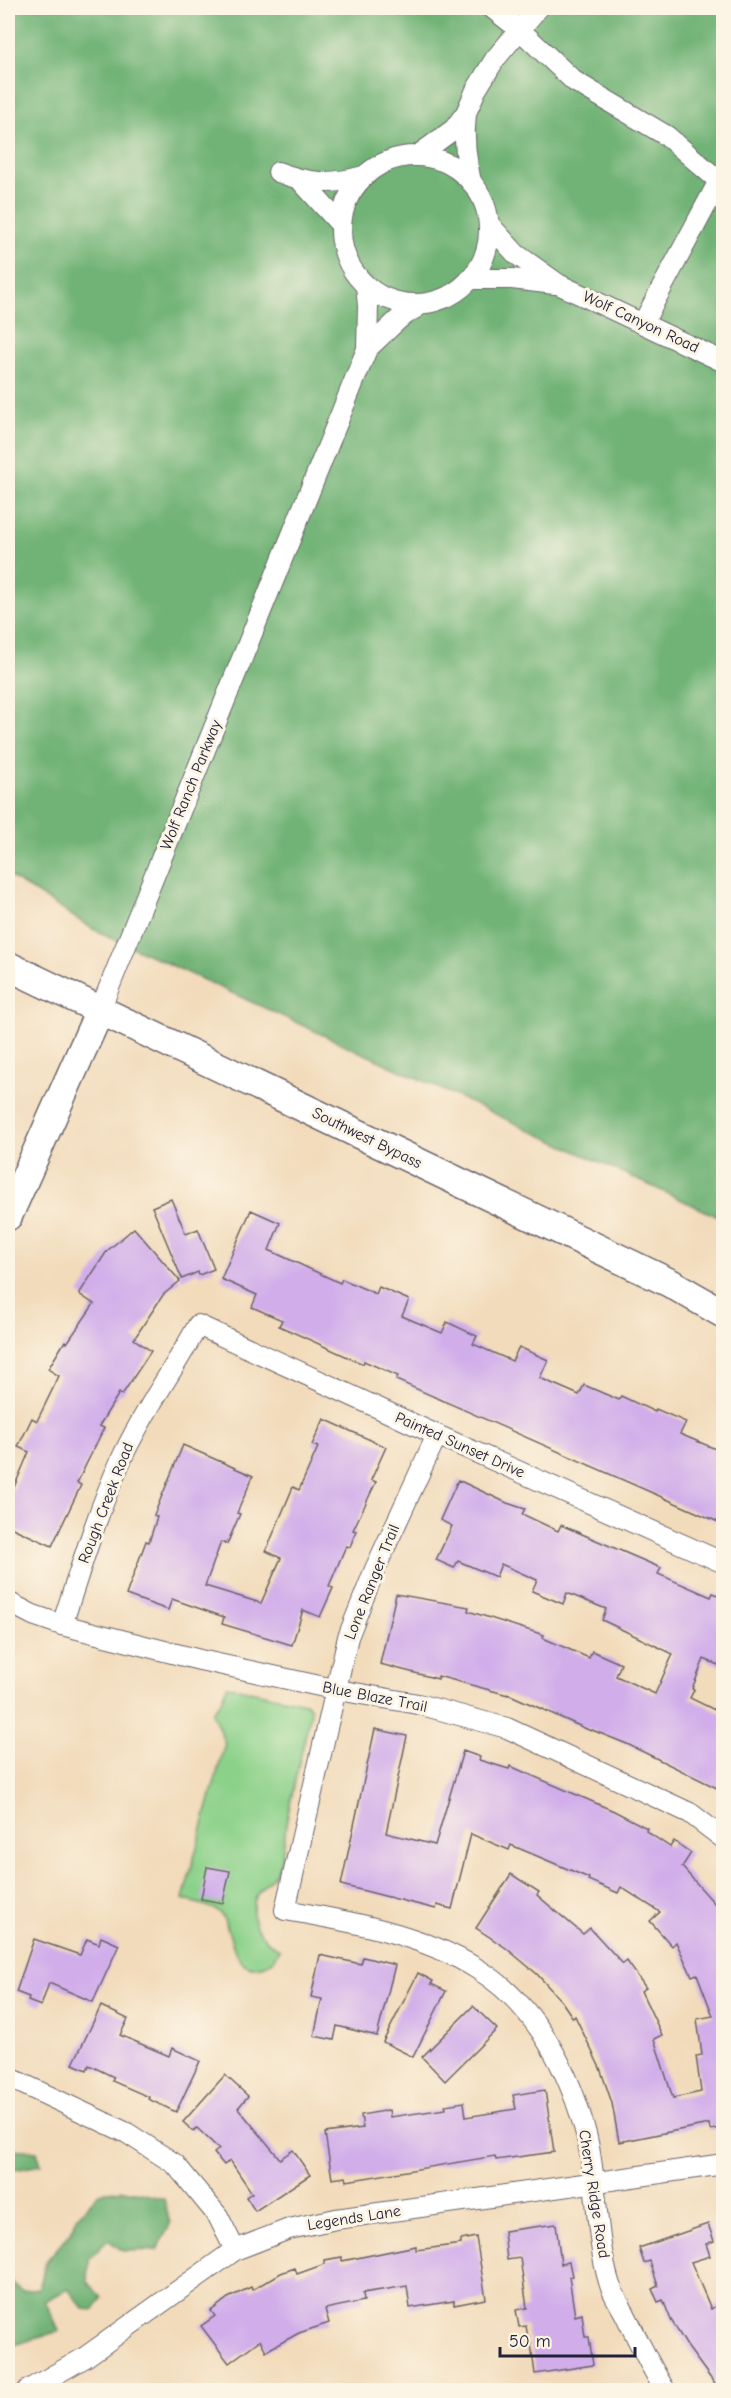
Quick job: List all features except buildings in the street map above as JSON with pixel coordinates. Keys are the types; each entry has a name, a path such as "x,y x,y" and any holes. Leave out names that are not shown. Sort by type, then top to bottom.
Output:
{"street":[{"path":"492,8 574,81 667,136 721,178 643,323"},
{"path":"417,156 454,129 466,113 476,90 495,59 538,8"},
{"path":"466,113 465,153 471,182"},
{"path":"278,172 302,182 344,182 364,176 388,160 407,156 427,156 447,162 464,174 478,190 487,209 489,224 487,247 481,264 471,279 457,292 439,301 420,305 402,304 384,298 355,275 345,258 340,239 341,225 346,200 364,176"},
{"path":"302,182 341,225"},
{"name":"Wolf Canyon Road","path":"489,224 516,254 558,284 723,362"},
{"name":"Wolf Canyon Road","path":"471,279 512,279 558,284"},
{"name":"Wolf Ranch Parkway","path":"8,1216 100,1010 367,349 366,286"},
{"name":"Wolf Ranch Parkway","path":"367,349 400,318 420,305"},
{"name":"Southwest Bypass","path":"8,966 670,1283 723,1314"},
{"name":"Painted Sunset Drive","path":"198,1325 723,1563"},
{"name":"Rough Creek Road","path":"62,1625 120,1461 136,1428 186,1349 198,1325"},
{"name":"Lone Ranger Trail","path":"285,1910 338,1690 348,1637 375,1569 437,1435"},
{"name":"Blue Blaze Trail","path":"8,1602 33,1615 62,1625 200,1660 338,1690 418,1704 507,1728 690,1813 723,1839"},
{"name":"Cherry Ridge Road","path":"285,1910 343,1920 413,1940 480,1970 512,1997 535,2023 555,2055 573,2091 587,2140 609,2284 665,2391"},
{"path":"8,2077 127,2133 175,2164 218,2216 235,2250"},
{"name":"Legends Lane","path":"28,2391 84,2358 235,2250 289,2229 336,2218 593,2184 723,2164"}],"green space":[{"path":"8,8 723,8 723,1219 93,929 8,875"},
{"path":"227,1686 305,1703 310,1707 311,1712 286,1825 281,1861 273,1877 260,1890 254,1903 253,1913 258,1930 269,1943 279,1949 273,1961 258,1967 248,1966 240,1960 218,1911 183,1899 225,1743 212,1712 220,1703"},
{"path":"8,2149 37,2151 41,2165 8,2171"},
{"path":"123,2190 164,2199 170,2224 157,2250 123,2251 108,2240 89,2259 88,2283 102,2298 94,2310 84,2309 68,2289 45,2301 59,2331 8,2347 8,2279 22,2291 39,2289 46,2261 68,2236 78,2216 99,2193"}]}
